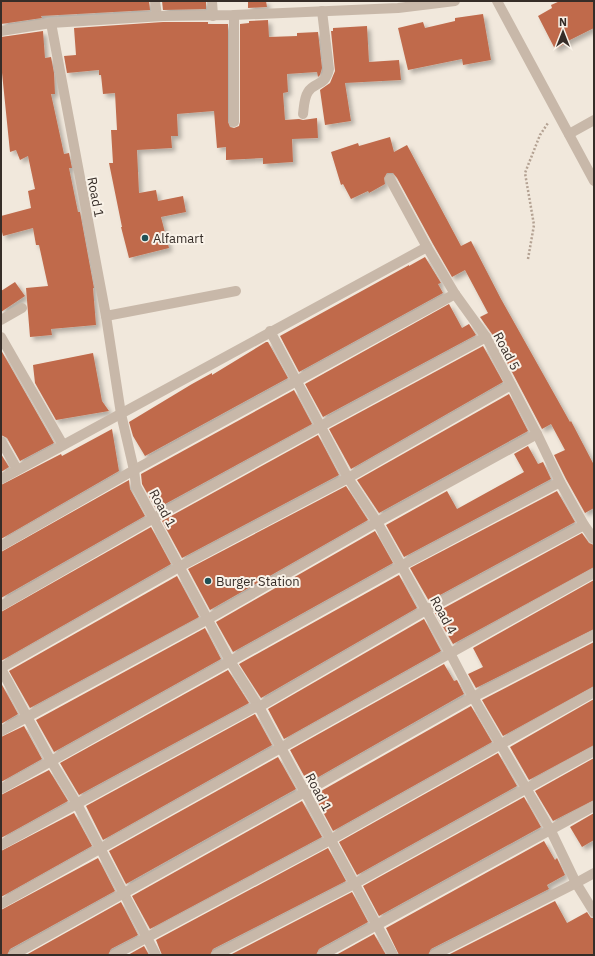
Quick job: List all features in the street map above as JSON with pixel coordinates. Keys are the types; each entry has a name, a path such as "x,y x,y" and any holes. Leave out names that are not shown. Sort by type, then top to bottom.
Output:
{"street":[{"path":"155,1 157,16"},
{"path":"212,1 214,16"},
{"path":"1,31 51,23 157,16 214,16 398,8 455,1"},
{"path":"497,1 594,181"},
{"path":"303,114 305,98 309,90 324,81 327,77 329,69 322,11"},
{"path":"234,15 234,122"},
{"name":"Road 1","path":"51,23 106,316 121,414 134,470 136,486 230,661 259,707 282,748 393,955"},
{"path":"569,134 594,120"},
{"name":"Road 5","path":"390,179 427,247 455,294 486,337 537,434 560,482 584,525 594,539"},
{"path":"1,479 270,331 427,247"},
{"path":"106,316 236,291"},
{"path":"1,546 134,470 455,294"},
{"path":"1,320 22,308"},
{"name":"Road 4","path":"270,331 348,478 377,522 473,697 551,831 576,883 594,912"},
{"path":"1,337 63,445"},
{"path":"1,606 154,518 486,337"},
{"path":"156,955 77,804 26,717 1,668 180,567 348,478 511,386"},
{"path":"1,731 208,619 377,522 537,434"},
{"path":"1,441 17,469"},
{"path":"1,789 401,566 560,482"},
{"path":"1,845 253,708 259,707 426,610 584,525"},
{"path":"1,904 594,573"},
{"path":"13,955 473,697 594,634"},
{"path":"114,955 330,840 594,692"},
{"path":"216,955 354,884 594,751"},
{"path":"322,955 551,831 594,806"},
{"path":"434,955 594,873"}],"path":[{"path":"528,259 534,225 525,173 540,136 556,108"}],"building":[{"path":"1,1 149,1 150,10 41,16 42,18 1,24"},
{"path":"162,1 206,1 206,9 163,10"},
{"path":"248,1 266,1 267,7 248,8"},
{"path":"560,1 594,1 594,28 555,49 538,16 552,8 551,5"},
{"path":"483,14 491,60 463,65 462,59 408,70 398,28 423,22 425,28 455,21 455,18"},
{"path":"268,20 269,37 297,36 297,33 318,32 322,68 320,75 318,77 317,72 287,74 288,92 283,93 285,120 317,118 318,138 292,139 293,162 263,164 263,158 226,160 226,147 217,148 214,111 177,114 178,136 171,136 172,148 137,150 139,193 156,190 158,201 183,196 186,212 161,217 169,248 129,258 121,227 109,163 113,163 111,130 117,130 115,93 103,94 99,70 67,73 64,56 76,55 74,28 163,22 208,22 208,24 228,24 228,122 230,127 234,128 239,126 240,122 240,24 249,23 249,21"},
{"path":"367,26 369,62 399,60 401,80 345,83 351,121 325,125 320,90 330,83 335,71 331,31 333,31 333,28"},
{"path":"43,31 45,58 51,57 54,73 55,94 51,94 64,154 69,153 72,168 69,168 78,212 80,212 94,288 96,325 51,329 52,335 30,337 26,288 48,286 39,245 36,245 33,228 3,236 1,228 1,216 31,208 28,191 35,189 28,156 20,160 16,150 10,152 1,63 1,37"},
{"path":"390,137 394,152 407,145 461,246 471,241 501,299 570,422 571,421 594,465 594,508 585,513 554,455 565,450 551,424 542,429 492,334 480,317 488,313 465,270 452,277 397,178 393,173 387,173 384,178 385,184 369,193 368,191 351,199 343,184 341,185 331,152 358,143 359,146"},
{"path":"425,257 441,283 438,284 443,293 299,372 280,336"},
{"path":"15,282 25,296 1,312 1,291"},
{"path":"449,304 462,328 469,324 476,335 323,417 305,384"},
{"path":"268,342 288,378 145,456 133,436 129,422 192,384 212,373 212,375"},
{"path":"483,346 503,382 351,469 329,429"},
{"path":"1,350 54,443 20,461 7,438 1,435"},
{"path":"93,353 102,401 109,411 56,420 35,383 33,365"},
{"path":"294,390 312,424 156,509 142,484 141,474"},
{"path":"509,394 528,431 379,513 357,480"},
{"path":"112,429 119,471 1,539 1,485 61,454 62,456"},
{"path":"318,435 339,475 182,558 162,521"},
{"path":"528,446 538,464 543,462 551,479 404,557 386,525 447,491 457,509 524,472 514,454"},
{"path":"1,454 9,467 1,472"},
{"path":"129,480 130,489 145,516 1,598 1,552"},
{"path":"346,486 368,520 210,610 188,569"},
{"path":"557,491 575,522 429,601 410,568"},
{"path":"151,527 171,564 1,661 1,612"},
{"path":"375,531 393,563 233,652 216,622"},
{"path":"582,533 589,543 594,545 594,567 453,644 435,613"},
{"path":"399,575 417,608 261,698 239,664"},
{"path":"177,576 199,617 30,708 9,671"},
{"path":"594,580 594,629 476,688 468,674 483,667 473,648"},
{"path":"424,619 441,651 284,739 268,709"},
{"path":"205,628 221,659 54,752 36,720"},
{"path":"594,642 594,686 503,736 482,700"},
{"path":"444,664 454,681 457,680 464,694 308,783 290,750"},
{"path":"228,670 249,703 79,795 60,763"},
{"path":"1,683 18,714 1,724"},
{"path":"594,699 594,745 529,780 510,747"},
{"path":"471,706 492,742 333,831 314,795"},
{"path":"255,714 272,745 103,840 86,806"},
{"path":"24,726 42,759 1,782 1,737"},
{"path":"498,753 517,786 357,875 339,842"},
{"path":"278,757 296,789 126,884 109,851"},
{"path":"594,758 594,800 553,821 535,791"},
{"path":"49,770 68,801 1,838 1,795"},
{"path":"524,797 541,827 379,916 363,886"},
{"path":"302,801 322,837 150,929 132,896"},
{"path":"74,813 92,846 1,897 1,851"},
{"path":"594,813 594,840 582,847 570,827"},
{"path":"544,841 555,860 557,858 565,875 547,885 549,889 431,949 428,955 399,955 386,928"},
{"path":"328,848 346,881 213,949 210,955 162,955 156,940"},
{"path":"98,858 115,891 10,949 7,955 1,955 1,910"},
{"path":"352,892 368,922 319,949 316,955 230,955"},
{"path":"555,901 567,923 587,912 591,918 594,918 594,955 448,955"},
{"path":"121,902 138,935 111,949 108,955 26,955"},
{"path":"374,934 386,955 336,955"},
{"path":"144,946 149,955 128,955"}],"place":[{"name":"Alfamart","path":"145,238"},
{"name":"Burger Station","path":"208,581"}]}
